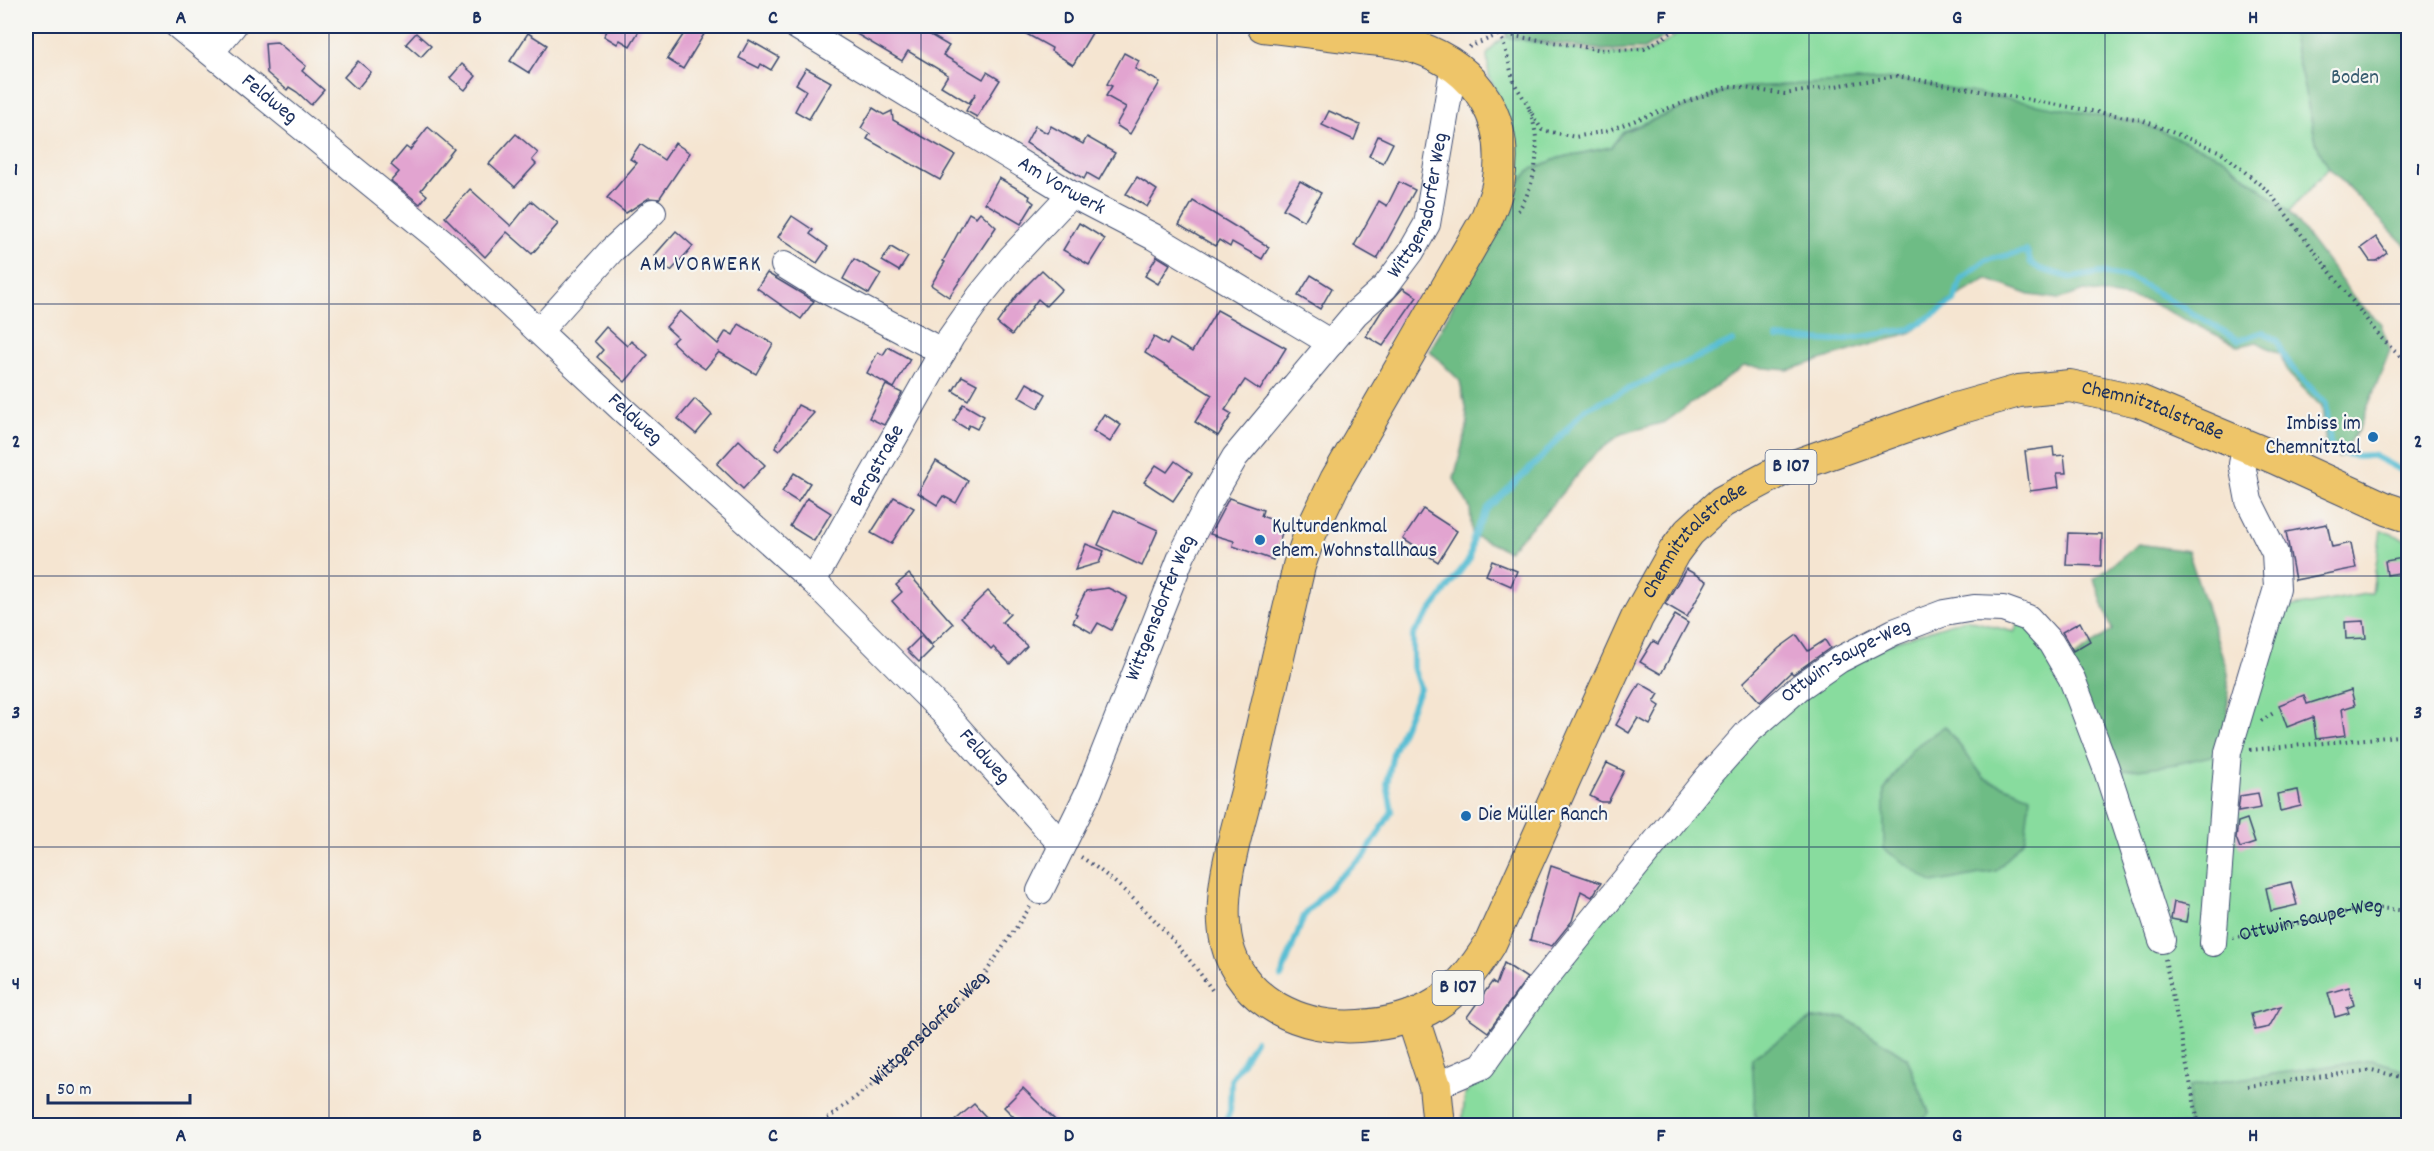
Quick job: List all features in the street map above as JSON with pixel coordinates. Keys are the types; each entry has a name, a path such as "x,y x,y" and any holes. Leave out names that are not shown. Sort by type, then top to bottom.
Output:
{"main road":[{"name":"B 107","path":"1263,26 1415,46 1454,64 1478,89 1490,107 1496,124 1501,163 1498,188 1486,220 1336,480 1310,534 1293,593 1230,867 1223,919 1228,946 1237,970 1260,995 1289,1016 1309,1023 1357,1027 1391,1023 1412,1016"},
{"name":"Chemnitztalstraße","path":"1412,1016 1452,995 1473,972 1490,944 1637,618 1689,532 1722,502 1780,471 1952,410 2019,391 2070,386 2139,401 2246,446 2387,510 2409,516"},
{"path":"1412,1016 1435,1086 1439,1125"}],"street":[{"name":"Feldweg","path":"178,26 416,218 540,330 623,410 813,581 945,714 1062,845"},
{"path":"211,52 233,26"},
{"name":"Am Vorwerk","path":"796,26 1071,194 1154,237 1331,342"},
{"name":"Wittgensdorfer Weg","path":"1040,891 1089,791 1182,555 1235,457 1356,313 1385,287 1411,252 1426,224 1454,64"},
{"name":"Bergstraße","path":"813,581 943,352 980,296 1071,194"},
{"path":"540,330 612,250 653,212"},
{"path":"784,265 837,297 943,352"},
{"name":"Ottwin-Saupe-Weg","path":"2213,943 2228,752 2277,588 2275,553 2249,501 2242,464 2246,446"},
{"name":"Ottwin-Saupe-Weg","path":"1435,1086 1482,1066 1535,991 1708,777 1749,731 1800,687 1839,660 1894,632 1944,613 1974,608 2003,609 2028,618 2051,643 2072,679 2106,768 2162,940"}],"path":[{"path":"1454,64 1469,47 1500,34 1507,26"},
{"path":"1500,34 1603,50 1644,49 1682,26"},
{"path":"1529,109 1542,130 1575,136 1606,131 1730,86 1785,94 1897,76 2142,120 2221,152 2269,192 2380,338 2409,364"},
{"path":"2228,752 2409,735"},
{"path":"1062,845 1100,869 1187,954 1212,990"},
{"name":"Wittgensdorfer Weg","path":"818,1125 878,1080 980,981 1040,891"},
{"name":"Ottwin-Saupe-Weg","path":"2213,943 2369,907 2409,911"},
{"path":"2162,940 2199,1125"},
{"path":"2248,1086 2372,1070 2409,1079"}],"green space":[{"path":"1504,26 1682,26 1644,49 1603,50 1507,37"},
{"path":"1688,26 2290,26 2317,145 2329,168 2289,212 2222,157 1897,79 1734,88 1623,131 1611,147 1559,158 1533,169 1511,190 1498,95 1489,77 1487,55 1496,43 1506,37 1576,49 1630,54 1656,48"},
{"name":"Boden","path":"2290,26 2408,26 2408,248 2329,168 2317,145"},
{"path":"1897,79 2141,123 2222,157 2289,212 2358,303 2380,322 2390,350 2359,429 2339,458 2326,447 2322,407 2289,374 2280,354 2257,342 2239,346 2147,301 2085,291 2059,299 2030,295 1987,279 1944,304 1912,332 1788,370 1744,366 1665,422 1621,434 1593,456 1546,512 1508,551 1472,535 1470,508 1454,479 1468,422 1460,381 1430,351 1511,190 1532,169 1559,158 1611,147 1623,132 1734,88"},
{"path":"2381,530 2408,540 2408,1071 2372,1060 2189,1087 2188,1125 1917,1125 1929,1112 1907,1058 1844,1017 1811,1019 1754,1112 1756,1125 1462,1126 1465,1094 1615,897 1735,754 1802,691 1893,642 1965,619 2014,632 2026,609 2069,661 2228,752 2276,610 2372,593","holes":["1945,726 1984,778 1884,791 1912,749"]},
{"path":"2138,544 2188,551 2228,673 2228,752 2176,764 2116,772 2069,661 2112,630 2094,579"},
{"path":"1945,726 1984,778 2030,796 2025,839 1996,871 1933,883 1884,849 1884,791 1912,749"},
{"path":"1844,1017 1907,1058 1929,1113 1917,1125 1756,1125 1752,1058 1811,1019"},
{"path":"2372,1060 2408,1071 2408,1125 2188,1125 2189,1086"}],"building":[{"path":"598,26 642,26 630,46 620,40 617,44 604,36 607,31"},
{"path":"689,26 709,26 683,69 667,59"},
{"path":"843,26 925,26 922,30 949,46 943,55 983,79 987,72 1000,80 977,117 966,111 976,93 969,103 941,86 948,75 908,51 902,61"},
{"path":"1012,26 1048,26 1058,31 1061,26 1079,26 1092,33 1073,65 1051,51 1052,48"},
{"path":"416,33 431,46 421,57 406,44"},
{"path":"528,33 547,45 529,73 510,61"},
{"path":"749,40 779,57 771,70 761,64 759,68 739,58"},
{"path":"277,42 306,66 302,71 324,90 311,105 297,92 289,87 287,90 267,73 265,43"},
{"path":"1124,53 1139,61 1135,69 1160,82 1130,134 1116,125 1126,107 1106,96 1112,86 1107,84"},
{"path":"358,61 371,72 357,89 344,77"},
{"path":"462,64 476,76 465,90 450,78"},
{"path":"806,68 831,82 809,119 795,111 806,90 796,84"},
{"path":"873,108 884,115 892,111 893,120 955,155 940,180 867,139 870,134 861,128"},
{"path":"1329,111 1360,125 1354,140 1322,125"},
{"path":"1035,126 1047,133 1051,126 1083,144 1087,137 1115,153 1099,180 1087,173 1084,179 1026,143"},
{"path":"428,127 454,149 421,190 427,195 420,204 391,181 399,172 391,165 406,147 410,150"},
{"path":"516,134 538,153 532,160 536,164 515,187 489,164"},
{"path":"1378,136 1393,143 1383,163 1369,156"},
{"path":"675,143 690,153 659,199 649,198 626,213 607,198 637,163 630,159 640,144 664,160"},
{"path":"1137,177 1157,190 1147,207 1126,194"},
{"path":"999,178 1030,196 1029,199 1034,203 1021,224 985,203"},
{"path":"1300,181 1321,193 1304,221 1283,209"},
{"path":"1399,182 1415,190 1377,259 1354,246 1379,201 1387,206"},
{"path":"470,189 511,226 531,201 558,224 532,254 507,232 485,257 445,217"},
{"path":"1193,201 1269,247 1262,259 1232,242 1230,247 1219,240 1215,246 1179,225"},
{"path":"980,212 996,227 949,297 931,285 969,213 976,217"},
{"path":"792,216 813,230 810,234 828,247 817,263 778,237"},
{"path":"1079,223 1105,239 1089,265 1063,250"},
{"path":"676,231 693,246 671,271 654,256"},
{"path":"2376,237 2387,253 2376,261 2370,261 2361,248"},
{"path":"891,247 908,257 899,271 882,261"},
{"path":"1157,256 1170,264 1158,284 1145,276"},
{"path":"854,259 881,274 869,294 843,279"},
{"path":"1042,270 1062,289 1046,306 1038,299 1012,335 997,323 1017,295"},
{"path":"767,273 814,301 801,319 757,288"},
{"path":"1311,275 1332,288 1320,309 1298,296"},
{"path":"1403,288 1417,297 1383,346 1366,336 1381,312"},
{"path":"1217,310 1286,348 1260,390 1245,380 1225,410 1232,414 1218,436 1195,422 1212,395 1145,353 1154,337 1167,345 1170,339 1192,352"},
{"path":"680,311 718,344 726,331 733,335 739,324 773,344 756,374 719,352 705,369 687,356 672,342 677,337 666,327"},
{"path":"606,327 627,346 631,341 648,355 625,382 597,357 603,350 594,341"},
{"path":"888,347 910,359 894,388 867,373 878,352 883,355"},
{"path":"962,376 977,384 968,400 953,391"},
{"path":"1027,383 1046,394 1038,408 1019,397"},
{"path":"886,385 902,393 884,425 869,418"},
{"path":"695,399 712,415 696,434 678,419"},
{"path":"963,404 984,416 977,429 969,425 967,429 954,421"},
{"path":"798,405 814,413 779,451 775,448"},
{"path":"1104,414 1121,425 1110,442 1093,431"},
{"path":"739,440 765,465 743,489 717,464"},
{"path":"2053,447 2054,456 2064,455 2066,473 2057,473 2059,487 2030,491 2025,451"},
{"path":"936,461 968,481 956,503 943,496 937,505 918,493"},
{"path":"1175,461 1192,473 1173,501 1144,482 1156,465 1167,472"},
{"path":"794,473 810,483 798,502 782,492"},
{"path":"894,497 914,508 891,544 871,533"},
{"path":"807,498 831,513 814,541 790,526"},
{"path":"1229,498 1263,510 1261,516 1285,524 1273,560 1233,546 1234,541 1210,534"},
{"path":"1423,509 1457,531 1438,562 1403,539"},
{"path":"1114,510 1158,530 1142,566 1098,545"},
{"path":"2327,524 2332,547 2351,543 2356,568 2295,580 2286,532"},
{"path":"2068,533 2102,534 2101,566 2066,565"},
{"path":"1086,544 1104,551 1099,563 1075,570"},
{"path":"2403,558 2405,572 2387,575 2385,561"},
{"path":"1492,561 1517,571 1511,586 1486,575"},
{"path":"1686,569 1707,581 1687,617 1665,604"},
{"path":"909,574 953,624 931,645 892,601 902,592 896,585"},
{"path":"1108,588 1127,597 1111,630 1098,623 1092,633 1073,622 1086,591"},
{"path":"988,591 1010,614 1002,622 1027,646 1010,664 993,647 991,649 961,617"},
{"path":"1675,615 1688,623 1661,674 1640,662 1653,641 1658,644"},
{"path":"2364,621 2366,638 2346,639 2345,622"},
{"path":"2080,622 2090,641 2073,651 2062,632"},
{"path":"1797,635 1808,651 1825,640 1830,648 1793,674 1791,672 1760,702 1743,683 1779,648"},
{"path":"921,636 933,648 919,662 907,650"},
{"path":"1640,683 1659,694 1654,702 1660,706 1650,725 1638,718 1629,733 1616,725"},
{"path":"2351,690 2355,705 2342,709 2346,735 2316,739 2313,717 2287,727 2279,705 2304,695 2307,704"},
{"path":"1607,763 1624,771 1608,802 1601,802 1590,796"},
{"path":"2298,790 2301,806 2280,811 2277,794"},
{"path":"2258,793 2261,808 2238,812 2240,796"},
{"path":"2247,819 2255,843 2240,848 2236,838 2238,822"},
{"path":"1551,866 1601,883 1592,897 1581,891 1572,921 1552,946 1530,940"},
{"path":"2291,882 2297,905 2271,911 2266,888"},
{"path":"2174,902 2189,905 2186,922 2171,919"},
{"path":"1504,963 1527,978 1488,1032 1467,1017 1492,982 1496,985"},
{"path":"2349,987 2354,1005 2347,1008 2349,1013 2335,1017 2328,993"},
{"path":"2281,1006 2269,1027 2255,1030 2251,1014"},
{"path":"1023,1088 1060,1125 1022,1125 1004,1107"},
{"path":"974,1104 987,1118 979,1125 950,1125"}],"waterway":[{"path":"1777,338 1834,341 1911,329 1954,301 1961,279 1986,260 2027,251 2031,263 2040,269 2072,278 2099,273 2131,278 2239,340 2263,332 2278,341 2282,353 2293,369 2326,404 2330,442 2334,452 2355,456 2372,455 2408,474"},
{"path":"1281,977 1304,916 1335,881 1364,857 1392,811 1387,784 1393,752 1420,688 1413,667 1413,635 1470,558 1473,537 1487,509 1540,459 1585,409 1733,341"},
{"path":"1224,1126 1230,1111 1231,1080 1255,1041"}],"place":[{"name":"Imbiss im Chemnitztal","path":"2373,437"},
{"name":"Kulturdenkmal ehem. Wohnstallhaus","path":"1260,540"},
{"name":"Die Müller Ranch","path":"1466,816"}],"district":[{"name":"AM VORWERK","path":"701,265"}]}
